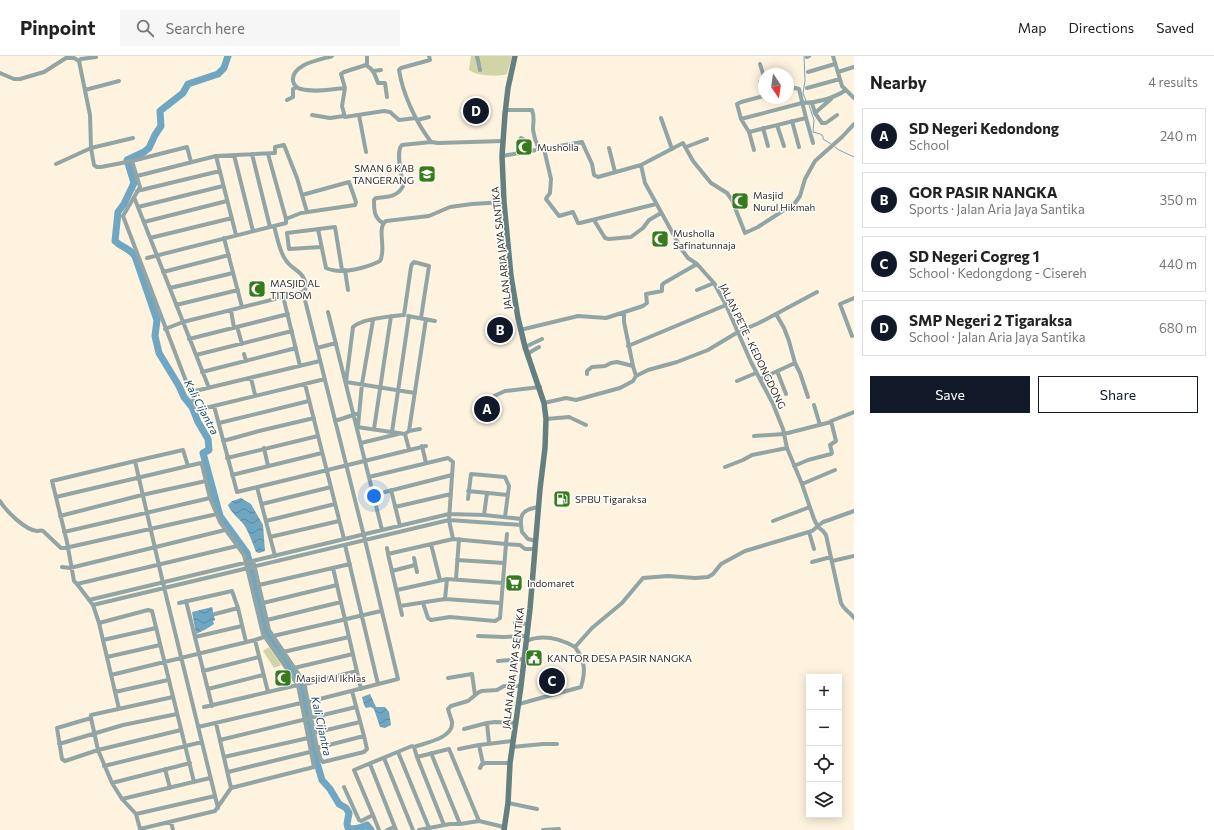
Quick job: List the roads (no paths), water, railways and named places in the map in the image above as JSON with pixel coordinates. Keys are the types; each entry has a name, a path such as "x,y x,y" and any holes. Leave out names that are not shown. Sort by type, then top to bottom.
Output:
{"street":[{"path":"332,56 296,69 293,80 297,87 301,90 345,88"},
{"path":"366,65 367,56"},
{"path":"429,56 430,60 401,68 399,70 403,85 417,119 431,142"},
{"path":"477,56 480,70"},
{"name":"JALAN ARIA JAYA SANTIKA","path":"515,56 508,88 503,140 502,156 504,202 511,276 520,330 527,354 540,387 546,419 545,448 538,508"},
{"path":"835,56 842,86 854,98"},
{"path":"79,61 81,59 96,57"},
{"path":"0,72 20,79 44,72 66,58 74,58 79,61 90,115 91,148 94,164 97,167 131,161 186,147 191,162"},
{"path":"760,64 761,68"},
{"path":"808,72 836,64"},
{"path":"366,65 374,71 378,83 385,83 387,97"},
{"path":"344,116 342,106 345,88 341,76 342,73 366,65"},
{"path":"838,72 854,67"},
{"path":"374,71 381,70"},
{"path":"807,88 840,79"},
{"path":"85,90 119,81"},
{"path":"287,100 293,97 293,89 297,87"},
{"path":"794,88 799,89 807,103 822,123 826,123 838,115"},
{"path":"815,113 833,97 846,90"},
{"path":"741,119 833,97"},
{"path":"754,150 749,132 741,119 737,106 738,103 758,98"},
{"path":"807,103 806,118 813,143"},
{"path":"506,110 532,110 534,116 534,139 541,149 551,179 550,193 547,197 547,202 559,216 572,211 579,223 656,204"},
{"path":"312,115 330,118 384,111 392,114 399,120 429,117"},
{"path":"359,114 366,152"},
{"path":"662,118 672,149"},
{"path":"749,132 806,118"},
{"path":"792,121 799,147"},
{"path":"502,156 582,142 587,152 594,176 598,177 641,164 683,143 693,161 711,183 721,188 730,196 745,233 758,228 795,203 800,196 805,179 814,161 842,137 854,124"},
{"path":"777,125 784,146"},
{"path":"763,128 768,146"},
{"path":"56,164 91,148 133,138"},
{"path":"521,138 528,142 530,151"},
{"path":"686,148 707,139"},
{"path":"383,223 378,220 375,214 374,200 376,198 388,197 396,194 403,186 398,153 402,145 431,142 503,140"},
{"path":"136,176 216,156 268,154 275,152 275,147 284,145 307,212"},
{"path":"609,148 615,172"},
{"path":"252,154 272,227 284,258 300,272 304,279 306,288 303,292 398,679 308,702"},
{"path":"147,258 157,254 286,223 268,154"},
{"path":"234,155 253,231"},
{"path":"216,156 236,236"},
{"path":"131,161 140,186 123,216 197,410 325,379"},
{"name":"JALAN PETE - KEDONGDONG","path":"641,164 645,183 684,254 697,264 714,283 726,305 756,373 773,404 784,434 787,448 818,527 826,536 841,603 843,608 854,618"},
{"path":"138,191 220,171"},
{"path":"286,219 307,212 355,204 356,202 349,182 302,195"},
{"path":"138,207 223,186"},
{"path":"134,197 209,388"},
{"path":"144,222 227,201"},
{"path":"383,223 386,221 429,216 450,207 504,202"},
{"path":"594,220 605,238 618,239 631,237 643,228 649,220 661,213"},
{"path":"150,238 232,218"},
{"path":"318,229 326,268 343,270 368,266 381,260 384,250 382,232 383,223"},
{"path":"322,247 288,249 288,232 335,227 348,290"},
{"path":"224,238 242,307"},
{"path":"163,272 229,255"},
{"path":"404,315 412,264 414,262 428,265 429,268 421,318"},
{"path":"520,330 578,316 602,319 646,305 646,294 662,292 662,285 664,282 697,264"},
{"path":"170,288 233,273"},
{"path":"697,290 714,283"},
{"path":"176,305 238,290"},
{"path":"165,329 183,322 303,292"},
{"path":"544,403 566,398 576,400 612,390 634,381 636,376 648,370 677,362 708,350 738,332 759,323 817,292"},
{"path":"283,296 300,366"},
{"path":"852,336 840,303 854,298"},
{"path":"628,346 726,305"},
{"path":"231,310 242,344"},
{"path":"328,312 358,427 382,530"},
{"path":"624,313 628,346 636,376"},
{"path":"189,339 236,329 288,314"},
{"path":"776,314 789,341 795,363 800,373 808,398"},
{"path":"346,382 353,327 356,324 391,316 404,315 435,321"},
{"path":"374,429 391,316"},
{"path":"392,432 409,316"},
{"path":"409,449 405,433 415,393 426,319"},
{"path":"358,427 362,384 372,320"},
{"path":"196,355 292,331"},
{"path":"525,347 542,339"},
{"path":"317,348 336,343"},
{"path":"527,354 539,347"},
{"path":"202,372 296,348"},
{"path":"244,354 246,361"},
{"path":"191,392 320,361"},
{"path":"587,374 587,371 592,367 606,366 611,363 619,362 633,366"},
{"path":"760,379 795,363"},
{"path":"777,371 786,394"},
{"path":"737,381 756,373"},
{"path":"251,378 255,395"},
{"path":"346,382 415,393"},
{"path":"305,384 344,540"},
{"path":"494,396 505,391 540,387"},
{"path":"219,424 309,401"},
{"path":"814,405 820,425"},
{"path":"214,406 236,492 424,446 426,464"},
{"path":"754,436 784,434 831,422 832,420 854,412"},
{"path":"335,421 359,414"},
{"path":"546,419 569,417 586,425"},
{"path":"223,441 314,418"},
{"path":"794,466 832,453 830,445 836,441 831,422"},
{"path":"358,427 405,433"},
{"path":"361,443 420,429"},
{"path":"227,458 318,436"},
{"path":"264,448 268,466"},
{"path":"725,467 752,455 787,448"},
{"path":"120,709 99,623 93,605 74,581 68,548 52,483 53,480 183,450 185,451 188,466"},
{"path":"232,475 322,453"},
{"path":"369,477 449,458 453,462 449,514 453,539"},
{"path":"135,461 158,565 218,808"},
{"path":"56,497 139,477 202,464 210,498 220,522 250,564 259,586 269,630 304,684 308,702 308,738 313,767 232,788 215,811 171,822 156,828 140,829 136,814 122,799 104,766 98,750 90,718"},
{"path":"802,484 835,470"},
{"path":"468,499 471,474 504,477 506,478 509,486 505,517"},
{"path":"384,492 452,475"},
{"path":"60,516 142,495 206,481"},
{"path":"258,486 275,556"},
{"path":"262,504 331,487"},
{"path":"391,490 400,526"},
{"path":"468,491 508,495"},
{"path":"484,515 486,493"},
{"path":"395,507 451,494"},
{"path":"64,532 210,498"},
{"path":"0,501 12,516 27,526 39,530 61,548 68,548 217,514"},
{"path":"266,521 335,504"},
{"path":"773,520 810,507"},
{"path":"536,541 525,537 522,532 521,519 528,509 538,508"},
{"name":"JALAN ARIA JAYA SENTIKA","path":"504,829 508,803 512,747 522,686 536,549 538,508"},
{"path":"575,647 592,628 622,603 643,578 668,576 695,578 708,577 713,574 722,564 745,551 809,532 829,520 854,511"},
{"path":"250,564 275,556 449,514 484,515 521,519"},
{"path":"93,605 164,585 250,564 365,540 449,520 521,525"},
{"path":"270,538 339,521"},
{"path":"62,567 72,568 226,530"},
{"path":"809,532 814,549"},
{"path":"423,603 430,620 450,617 495,621 500,618 507,534"},
{"path":"388,554 453,539 520,545 525,549 536,549"},
{"path":"456,579 458,539"},
{"path":"345,544 378,684"},
{"path":"431,544 440,580"},
{"path":"77,584 237,546"},
{"path":"387,548 402,615"},
{"path":"812,562 854,556"},
{"path":"414,558 417,572"},
{"path":"457,560 504,563"},
{"path":"250,564 261,630 264,637 298,685 301,703 314,733 317,748 323,762 367,751 352,691"},
{"path":"259,586 350,564"},
{"path":"392,570 415,565"},
{"path":"333,568 361,689"},
{"path":"397,590 447,579 503,583"},
{"path":"445,598 447,579"},
{"path":"88,600 164,585"},
{"path":"263,603 337,585"},
{"path":"179,603 232,591 238,608 246,642"},
{"path":"400,606 445,598 501,603"},
{"path":"186,601 212,706"},
{"path":"267,620 341,602"},
{"path":"215,614 238,608"},
{"path":"99,623 150,610 153,613 176,714 194,782"},
{"path":"273,636 381,611"},
{"path":"515,623 528,624"},
{"path":"195,637 242,626"},
{"path":"103,640 156,628"},
{"path":"478,636 526,639 550,637 575,647 580,654 584,667 581,687 518,704"},
{"path":"111,675 264,637"},
{"path":"283,652 349,637"},
{"path":"255,640 268,692"},
{"path":"107,657 160,645"},
{"path":"294,668 352,654"},
{"path":"203,671 259,657"},
{"path":"498,661 524,659"},
{"path":"304,684 356,671"},
{"path":"448,678 472,674 476,695"},
{"path":"208,688 263,675"},
{"path":"116,692 168,680"},
{"path":"204,707 298,685"},
{"path":"380,830 354,770 398,752 443,737 449,732 452,725 448,708 465,703 482,690 496,690 504,686 522,686"},
{"path":"172,697 91,715 90,718 56,728 62,759 65,761 98,750 181,730"},
{"path":"198,727 301,703"},
{"path":"220,740 356,707"},
{"path":"59,744 130,723 176,714"},
{"path":"314,733 360,722"},
{"path":"464,729 495,722 516,723"},
{"path":"216,723 232,788"},
{"path":"487,723 489,743"},
{"path":"317,748 364,736"},
{"path":"224,757 308,738"},
{"path":"459,749 489,743 513,741"},
{"path":"104,766 202,742"},
{"path":"512,747 556,744"},
{"path":"479,745 483,764 480,768"},
{"path":"414,747 444,825"},
{"path":"417,757 447,748 449,749 479,821"},
{"path":"228,772 310,752"},
{"path":"398,752 429,828"},
{"path":"431,753 460,824"},
{"path":"384,758 413,830"},
{"path":"112,783 190,763"},
{"path":"483,764 510,763"},
{"path":"370,764 395,828 388,830"},
{"path":"165,769 170,788"},
{"path":"122,799 210,778"},
{"path":"344,787 359,820 373,815"},
{"path":"136,814 215,796"},
{"path":"508,803 537,809"},
{"path":"419,830 444,825 479,821 504,829"},
{"path":"171,822 173,830"},
{"path":"543,830 559,829"}],"water":[{"path":"241,498 251,504 263,525 265,551 259,553 256,552 246,528 228,505 232,501"},
{"path":"212,607 215,620 213,621 214,624 196,634 192,612"},
{"path":"370,694 376,707 385,707 389,712 391,725 385,728 380,727 374,709 371,707 366,708 362,697"}],"waterway":[{"name":"Kali Cijantra","path":"228,56 224,68 218,74 188,84 183,93 160,111 161,126 149,148 127,160 134,183 124,204 118,212 115,241 135,256 157,320 155,336 159,353 184,397 192,407 198,422 208,439 209,450 203,453 220,516 247,553 266,629 273,644 301,682 317,763 322,780 330,789 339,804 346,808 349,813 347,824 348,828 353,829 367,825 371,830"},
{"path":"804,56 805,81 803,93 806,101"},
{"path":"809,105 814,120 813,132 820,134 823,136 823,139 831,144"},
{"path":"835,147 854,157"}],"place":[{"name":"SMP Negeri 2 Tigaraksa","path":"476,111"},
{"name":"Musholla","path":"524,147"},
{"name":"SMAN 6 KAB TANGERANG","path":"427,174"},
{"name":"Masjid Nurul Hikmah","path":"740,201"},
{"name":"Musholla Safinatunnaja","path":"660,239"},
{"name":"MASJID AL TITISOM","path":"257,289"},
{"name":"GOR PASIR NANGKA","path":"500,330"},
{"name":"SD Negeri Kedondong","path":"487,409"},
{"name":"SPBU Tigaraksa","path":"562,499"},
{"name":"Indomaret","path":"514,583"},
{"name":"KANTOR DESA PASIR NANGKA","path":"534,658"},
{"name":"Masjid Al Ikhlas","path":"283,678"},
{"name":"SD Negeri Cogreg 1","path":"552,681"}]}
